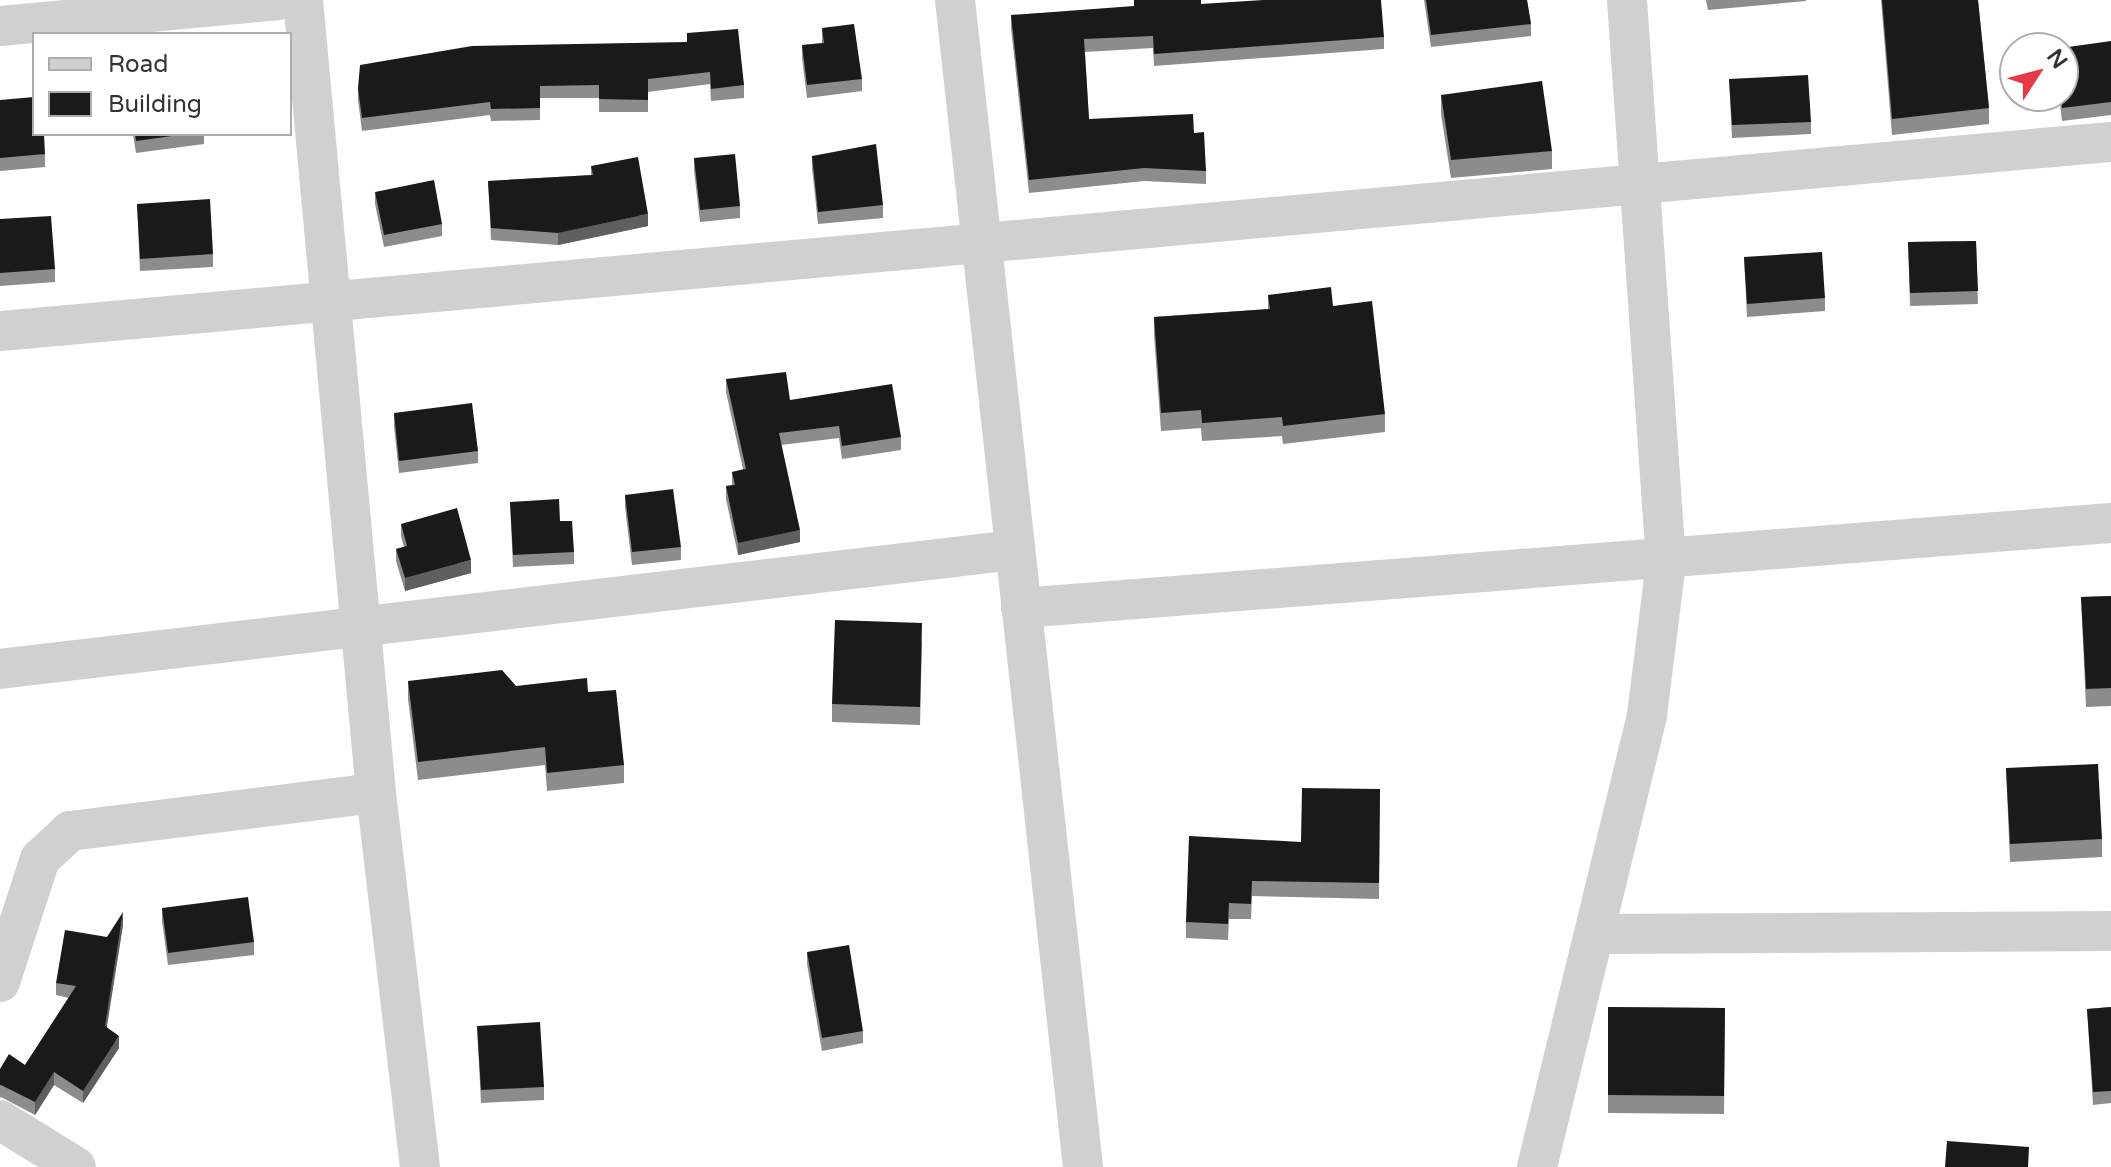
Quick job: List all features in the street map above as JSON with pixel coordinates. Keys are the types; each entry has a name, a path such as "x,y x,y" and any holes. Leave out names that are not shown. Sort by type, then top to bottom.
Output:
{"street":[{"path":"0,26 279,0"},
{"path":"303,0 376,793 420,1167"},
{"path":"955,0 1083,1167"},
{"path":"1537,1167 1599,934 1647,715 1666,562 1644,184 1627,0"},
{"path":"0,331 2111,142"},
{"path":"1021,608 1666,562 2111,523"},
{"path":"0,669 1015,550"},
{"path":"0,982 40,859 70,831 376,793"},
{"path":"1599,934 2111,931"},
{"path":"0,1120 76,1167"}],"building":[{"path":"1134,0 1201,0 1201,4 1263,0 1381,0 1384,37 1154,54 1153,36 1084,39 1089,119 1193,114 1194,133 1204,132 1206,171 1144,168 1029,180 1011,15 1134,6"},
{"path":"1426,0 1527,0 1531,24 1431,35"},
{"path":"1882,0 1978,0 1989,108 1892,119"},
{"path":"854,24 862,79 807,85 802,45 824,43 822,28"},
{"path":"738,29 744,85 711,89 710,72 648,79 648,100 599,99 599,85 540,86 540,108 491,109 490,102 362,118 358,88 360,65 472,46 687,42 687,33"},
{"path":"2111,41 2111,102 2079,106 2079,45"},
{"path":"1808,75 1811,122 1732,125 1729,79"},
{"path":"1542,81 1552,151 1451,160 1441,95"},
{"path":"32,97 32,136 44,136 45,154 0,158 0,100"},
{"path":"135,136 172,136 136,141"},
{"path":"876,144 883,205 818,212 812,156"},
{"path":"735,154 740,206 700,210 694,158"},
{"path":"638,157 648,214 558,233 491,228 488,181 593,175 591,166"},
{"path":"434,180 442,224 384,235 375,192"},
{"path":"210,199 213,254 140,259 137,204"},
{"path":"51,216 55,269 0,273 0,219"},
{"path":"1976,241 1978,291 1910,293 1908,242"},
{"path":"1822,252 1825,298 1747,304 1744,257"},
{"path":"1331,287 1333,306 1372,301 1385,414 1283,426 1282,417 1202,423 1201,410 1161,413 1154,317 1270,309 1268,295"},
{"path":"786,372 790,400 892,384 901,437 842,446 839,426 779,433 800,530 738,543 726,486 735,485 732,472 746,469 726,379"},
{"path":"472,403 478,451 399,461 394,413"},
{"path":"673,489 681,547 632,552 625,495"},
{"path":"559,499 560,521 572,521 574,552 513,555 510,502"},
{"path":"457,508 471,560 405,578 396,549 407,546 401,524"},
{"path":"2111,596 2111,688 2086,689 2081,597"},
{"path":"835,620 922,623 920,707 832,704"},
{"path":"502,670 516,686 587,678 588,692 616,690 624,765 547,773 545,747 418,762 408,681"},
{"path":"2098,764 2102,839 2010,844 2006,768"},
{"path":"1302,788 1380,789 1379,883 1252,881 1251,904 1229,903 1228,924 1186,922 1189,836 1301,842"},
{"path":"248,897 254,942 168,953 162,908"},
{"path":"123,912 105,1026 119,1036 83,1091 54,1072 35,1102 0,1085 0,1069 9,1054 25,1065 76,986 56,983 65,930 107,937"},
{"path":"849,945 863,1031 822,1038 807,952"},
{"path":"1608,1007 1725,1008 1724,1096 1608,1095"},
{"path":"2111,1007 2111,1091 2093,1092 2087,1009"},
{"path":"540,1022 544,1087 481,1090 477,1026"},
{"path":"1947,1141 2029,1147 2028,1167 1945,1167"}]}
